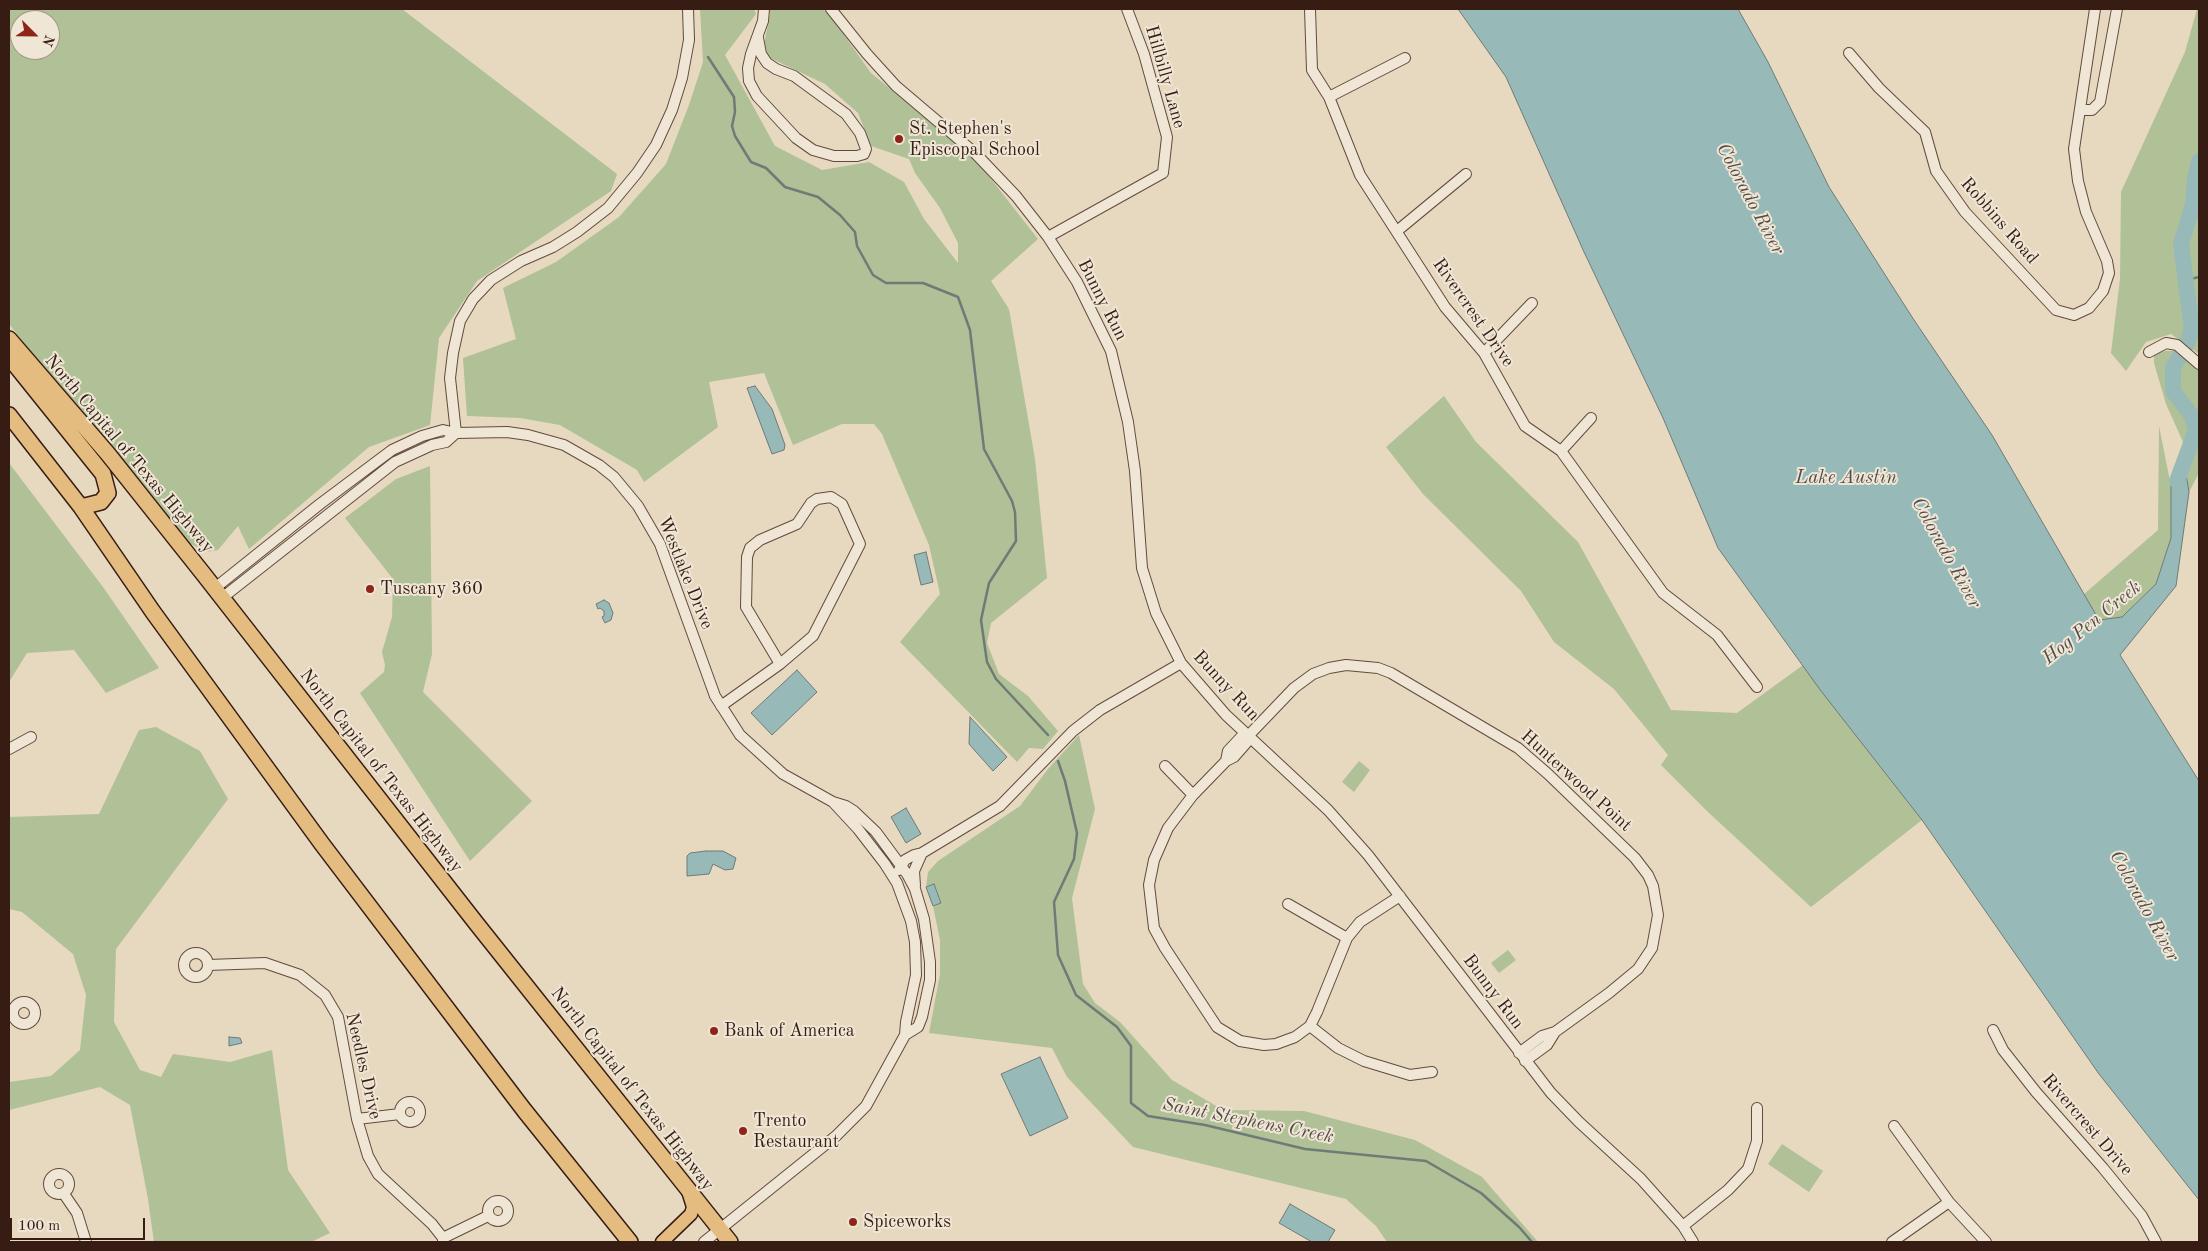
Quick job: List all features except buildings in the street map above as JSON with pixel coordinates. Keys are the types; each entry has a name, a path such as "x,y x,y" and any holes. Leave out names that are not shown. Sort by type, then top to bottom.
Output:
{"highway":[{"name":"North Capital of Texas Highway","path":"9,339 108,454 219,593 482,931 730,1242"},
{"path":"9,357 103,474 108,493 101,502 81,507"},
{"path":"9,415 81,507 153,612 322,844 524,1110 630,1242"}],"main road":[{"path":"662,1242 691,1214 693,1207 687,1188"}],"street":[{"path":"219,593 395,462 432,445 446,442 456,432 450,378 452,353 460,321 474,299 491,280 521,261 553,247 577,232 608,208 637,173 656,145 675,102 682,78 689,40 688,9"},
{"path":"758,38 760,54 767,63 776,69 794,76 846,114 860,133 866,149 864,154 857,156 834,156 813,150 796,138 757,96 749,81 748,68 763,21 764,9"},
{"name":"Bunny Run","path":"831,9 867,54 896,86 975,153 1016,196 1048,237 1077,282 1111,352 1128,422 1135,471 1142,568 1156,613 1181,663 1226,715 1328,810 1368,855 1522,1057 1579,1122 1642,1179 1683,1226 1693,1242"},
{"name":"Hillbilly Lane","path":"1048,237 1163,173 1167,137 1144,54 1127,9"},
{"name":"Rivercrest Drive","path":"1310,9 1312,70 1329,97 1360,175 1398,231 1445,307 1484,352 1526,426 1561,451 1663,593 1717,634 1758,687"},
{"path":"2095,9 2080,110 2092,110 2100,102 2117,9"},
{"name":"Robbins Road","path":"1849,53 1879,88 1925,132 1936,172 1965,212 2056,310 2074,315 2089,308 2102,292 2109,272 2107,261 2086,212 2078,181 2074,149 2080,110"},
{"path":"1329,97 1405,58"},
{"path":"1398,231 1466,174"},
{"path":"1484,352 1532,303"},
{"path":"2149,352 2166,343 2177,345 2199,364"},
{"path":"1561,451 1591,418"},
{"name":"Westlake Drive","path":"456,432 518,433 555,442 599,465 614,477 638,506 660,544 702,662 721,706 740,735 783,774 833,802 854,811 876,832 902,865 915,889 927,934 930,980 926,1002 918,1027 905,1035"},
{"path":"721,706 780,664 812,636 860,544 842,504 831,497 817,499 811,503 797,524 760,540 750,548 747,557 746,607 780,664"},
{"path":"897,883 902,865 914,855 922,853 1000,806 1073,731 1100,710 1181,663"},
{"name":"Hunterwood Point","path":"1310,1026 1294,1037 1276,1044 1254,1045 1240,1041 1217,1027 1154,928 1149,886 1154,860 1168,828 1193,795 1226,761 1234,757 1248,741 1249,735 1294,688 1313,674 1329,668 1361,666 1378,668 1391,673 1518,748 1548,774 1635,858 1648,875 1653,886 1658,915 1652,948 1638,970 1555,1032 1542,1036 1522,1057"},
{"path":"9,749 31,737"},
{"path":"1165,766 1193,795"},
{"name":"Westlake Drive","path":"704,1242 836,1136 866,1106 905,1035 916,975 916,955 911,921 897,883 872,846 833,802"},
{"path":"915,889 914,871 922,853"},
{"path":"1400,896 1360,922 1347,938 1310,1026 1338,1048 1364,1061 1410,1075 1432,1072"},
{"path":"1288,904 1347,938"},
{"name":"Needles Drive","path":"208,965 265,963 300,975 325,995 338,1017 357,1119 368,1156 378,1174 418,1210 443,1240"},
{"name":"Rivercrest Drive","path":"1993,1030 2003,1050 2036,1092 2103,1168 2142,1216 2156,1242"},
{"path":"1683,1226 1728,1190 1748,1169 1757,1141 1757,1108"},
{"path":"357,1119 400,1114"},
{"path":"1894,1126 1949,1202 1986,1242"},
{"path":"64,1194 77,1213 86,1242"},
{"path":"1892,1242 1949,1202"},
{"path":"443,1240 488,1216"}],"green space":[{"path":"9,9 402,9 617,174 611,191 477,281 439,338 430,425 369,447 249,549 238,526 218,550 205,552 177,536 9,324"},
{"path":"700,9 754,9 756,14 725,55 775,146 822,170 869,162 904,182 924,219 958,263 958,243 940,208 915,173 909,159 871,146 858,113 825,84 768,57 764,45 770,14 769,9 823,9 832,18 871,73 973,156 1038,239 991,281 1009,309 1035,459 1047,578 991,623 987,643 999,674 1028,696 1058,731 1043,749 1029,748 1017,762 900,642 940,594 929,545 882,434 874,424 842,424 793,445 764,373 709,382 718,427 644,482 637,470 560,425 520,418 467,416 463,358 516,339 503,288 556,262 619,217 666,164 689,105 703,62"},
{"path":"2197,9 2199,9 2199,354 2171,334 2146,342 2126,371 2111,353 2120,279 2121,192 2185,52"},
{"path":"2165,351 2179,351 2199,370 2199,473 2189,492 2183,442 2166,404 2154,363 2154,354"},
{"path":"1444,396 1476,442 1578,542 1671,710 1737,713 1803,665 1922,820 1811,907 1709,813 1661,765 1668,755 1614,689 1554,642 1521,591 1423,494 1386,447"},
{"path":"2159,426 2171,486 2171,538 2156,584 2122,617 2098,621 2083,595 2158,530"},
{"path":"9,463 103,587 159,668 106,693 74,650 27,653 9,682"},
{"path":"430,466 432,654 423,692 532,801 470,861 360,693 384,672 385,665 382,652 392,617 393,579 345,518 396,479"},
{"path":"156,727 200,751 228,799 116,949 114,1022 140,1070 161,1077 173,1054 230,1062 272,1050 288,1170 330,1233 311,1242 154,1242 148,1199 130,1105 100,1087 9,1110 9,1082 51,1076 80,1050 86,995 73,954 22,912 9,909 9,817 99,814 139,730"},
{"path":"1079,735 1095,809 1072,898 1083,984 1095,1003 1120,1022 1172,1080 1223,1110 1304,1111 1415,1140 1482,1177 1538,1242 1387,1242 1376,1226 1346,1199 1133,1147 1067,1077 1052,1048 929,1033 940,974 940,940 933,906 941,902 934,884 926,887 928,872 938,861 1020,806 1048,769"},
{"path":"1359,761 1370,770 1354,792 1342,782"},
{"path":"1508,950 1516,960 1499,973 1491,963"},
{"path":"1782,1144 1823,1171 1809,1192 1768,1164"}],"water":[{"name":"Lake Austin","path":"1458,9 1738,9 1768,62 1829,187 1914,320 1992,435 2099,620 2122,617 2156,584 2171,538 2171,486 2183,455 2189,492 2176,586 2120,655 2199,781 2199,1200 2099,1074 1922,820 1821,691 1718,548 1663,418 1584,252 1506,77"},
{"path":"755,386 772,409 785,445 784,450 772,454 747,388"},
{"path":"926,552 933,582 921,585 914,555"},
{"path":"604,600 609,603 613,613 611,620 605,623 602,617 604,616 604,611 600,608 598,609 596,604"},
{"path":"797,670 817,692 772,735 751,713"},
{"path":"970,717 1007,757 993,771 969,744"},
{"path":"906,808 921,834 906,843 891,817"},
{"path":"723,851 736,858 733,869 725,870 713,864 709,874 687,876 687,856 690,853"},
{"path":"934,884 941,903 933,906 926,887"},
{"path":"229,1037 240,1038 242,1043 229,1046"},
{"path":"1040,1057 1068,1118 1030,1136 1001,1074"},
{"path":"1290,1204 1335,1230 1328,1242 1312,1242 1279,1223"}],"waterway":[{"name":"Saint Stephens Creek","path":"708,57 734,97 735,112 732,126 735,136 751,162 766,168 785,187 818,197 840,215 855,232 857,246 873,275 886,283 923,283 958,297 970,330 984,449 1012,501 1015,512 1016,541 989,583 981,620 987,662 996,679 1048,735"},
{"name":"Hog Pen Creek","path":"2187,344 2192,329 2181,244 2193,205 2199,161"},
{"path":"2186,280 2199,277"},
{"name":"Hog Pen Creek","path":"2177,481 2196,430 2192,416 2173,391 2173,368 2181,354"},
{"name":"Saint Stephens Creek","path":"1058,761 1065,781 1077,833 1074,859 1054,902 1058,955 1076,995 1117,1027 1131,1046 1131,1103 1148,1116 1205,1125 1305,1149 1426,1161 1481,1193 1519,1227 1532,1242"}],"place":[{"name":"St. Stephen's Episcopal School","path":"899,139"},
{"name":"Tuscany 360","path":"370,589"},
{"name":"Bank of America","path":"714,1031"},
{"name":"Trento Restaurant","path":"743,1131"},
{"name":"Spiceworks","path":"853,1222"}],"water label":[{"name":"Colorado River","path":"1750,199"},
{"name":"Colorado River","path":"1946,553"},
{"name":"Colorado River","path":"2144,906"}]}
